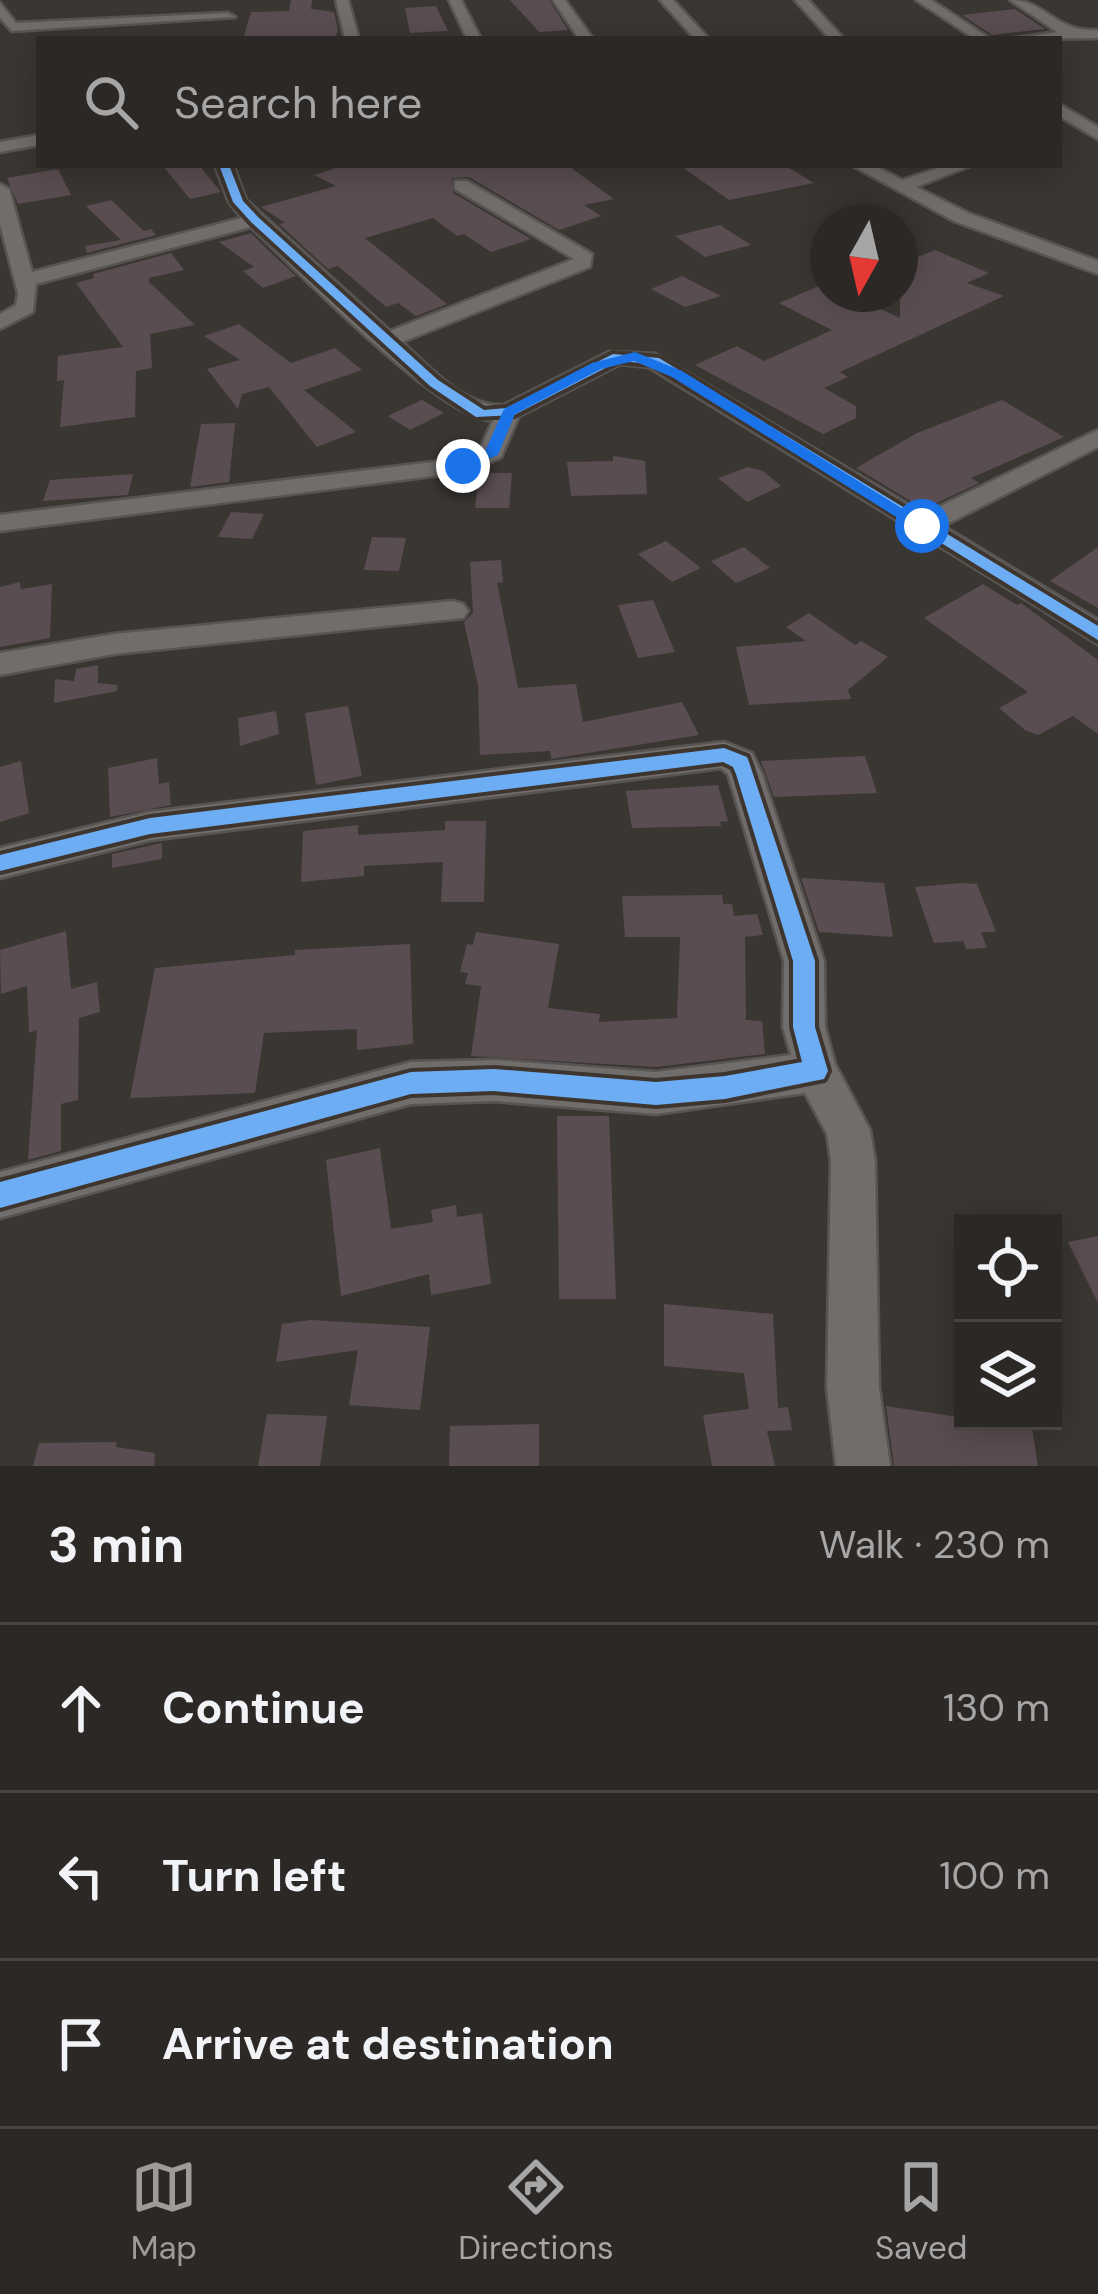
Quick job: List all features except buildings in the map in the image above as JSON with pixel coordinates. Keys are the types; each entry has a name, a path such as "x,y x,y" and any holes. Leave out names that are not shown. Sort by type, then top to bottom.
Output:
{"street":[{"path":"228,0 230,36"},
{"path":"342,0 351,36"},
{"path":"455,0 473,36"},
{"path":"559,0 584,36"},
{"path":"666,0 699,36"},
{"path":"801,0 834,36"},
{"path":"922,0 979,36"},
{"path":"1016,0 1074,42"},
{"path":"0,7 12,27 228,17"},
{"path":"1062,38 1074,42 1098,34"},
{"path":"1062,112 1098,136"},
{"path":"1073,141 1098,136"},
{"path":"0,147 36,141"},
{"path":"225,168 238,202 255,220 434,383 472,410 494,415 509,412 617,358 655,362 1098,634"},
{"path":"866,168 961,217 1098,268"},
{"path":"900,186 955,168"},
{"path":"389,339 583,263 585,258 573,250 461,185"},
{"path":"0,189 26,280 26,308 0,323"},
{"path":"26,280 255,220"},
{"path":"0,523 463,466 492,452 509,412"},
{"path":"922,526 1098,437"},
{"path":"0,664 114,644 453,611"},
{"path":"0,863 150,826 724,755 740,761 804,961 803,1028 816,1072 848,1130 853,1161 853,1388 863,1466"},
{"path":"0,1196 411,1083 455,1076 632,1094 696,1093 816,1072"}],"cycle path":[{"path":"225,168 238,202 255,220 434,383 481,414 509,412 617,357 655,361 1098,634"},
{"path":"0,863 150,826 724,755 740,762 745,774 804,961 804,1027 816,1071 656,1093 494,1080 411,1083 0,1195"}],"route":[{"path":"463,466 492,452 509,412 597,366 635,356 677,374 922,526"}]}
